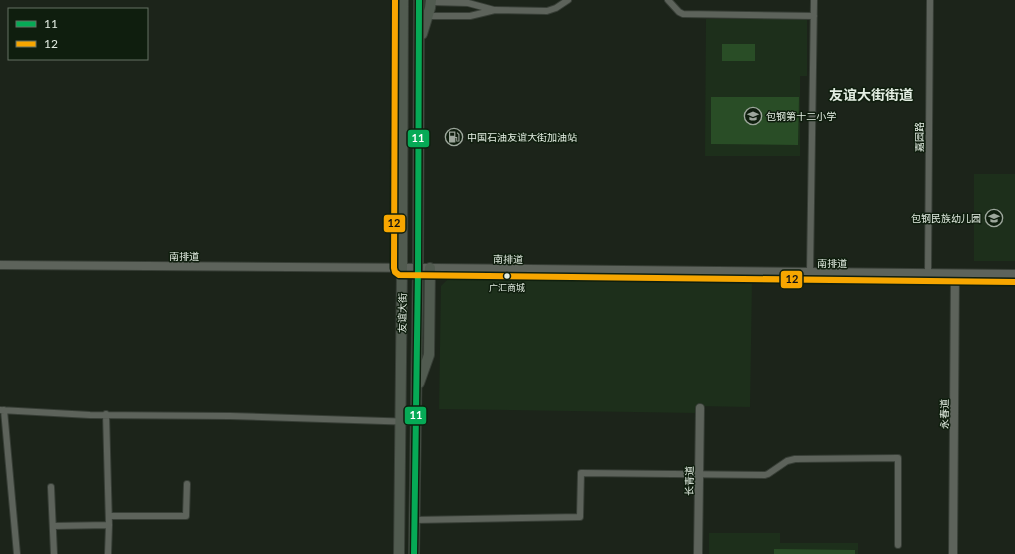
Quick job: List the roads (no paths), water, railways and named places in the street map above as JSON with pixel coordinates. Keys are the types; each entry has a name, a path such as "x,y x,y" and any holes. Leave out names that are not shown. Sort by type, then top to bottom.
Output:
{"main road":[{"name":"友谊大街","path":"399,554 403,0"},
{"name":"友谊大街","path":"414,554 415,392 418,268 419,0"},
{"path":"419,46 431,1"},
{"path":"415,392 429,355 430,268"}],"street":[{"path":"431,1 468,3 495,10 547,11 556,8 568,0"},
{"path":"668,0 679,12 683,14 814,16"},
{"path":"810,272 814,0"},
{"name":"嘉园路","path":"928,273 930,0"},
{"path":"428,16 470,16 495,10"},
{"name":"南排道","path":"0,265 1015,274"},
{"name":"永春道","path":"953,554 955,274"},
{"name":"长青道","path":"698,554 700,408"},
{"path":"17,554 2,410 90,415 230,416 415,422"},
{"path":"106,414 109,516 108,554"},
{"path":"414,520 580,517 581,473 768,474 787,461 795,459 898,458 898,545"},
{"path":"109,516 186,516 187,484"},
{"path":"51,487 54,554"},
{"path":"53,526 109,525"}],"place":[{"name":"包钢第十二小学","path":"753,116"},
{"name":"中国石油友谊大街加油站","path":"454,137"},
{"name":"包钢民族幼儿园","path":"994,218"},
{"name":"广汇商城","path":"507,276"}],"district":[{"name":"友谊大街街道","path":"871,95"}]}
